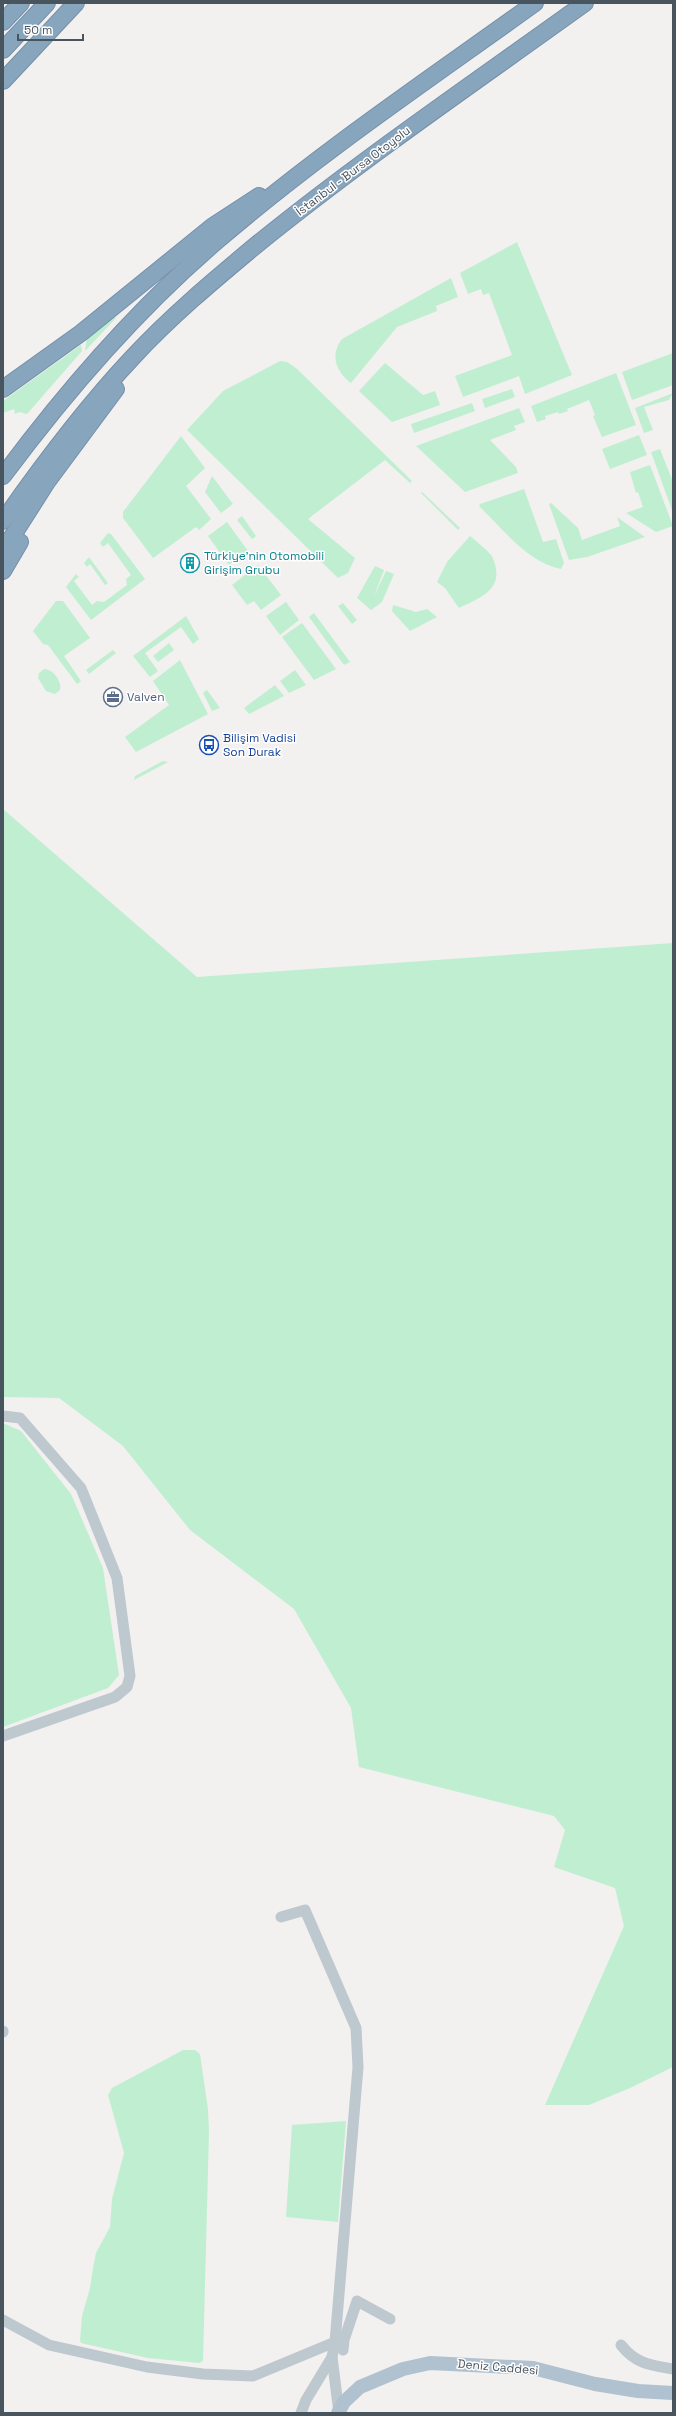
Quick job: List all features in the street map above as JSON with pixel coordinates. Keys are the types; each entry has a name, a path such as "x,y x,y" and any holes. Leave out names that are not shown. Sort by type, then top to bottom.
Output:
{"highway":[{"path":"3,10 13,3"},
{"path":"3,22 21,3"},
{"path":"3,50 48,3"},
{"path":"3,81 76,3"},
{"path":"3,476 62,399 122,332 212,245 283,186 536,3"},
{"name":"İstanbul - Bursa Otoyolu","path":"134,356 216,279 298,211 585,3"},
{"path":"3,390 81,333 237,209 283,186"},
{"path":"3,550 24,515 115,392 134,356"},
{"path":"3,521 48,458 134,356"},
{"path":"3,571 60,478 78,440"}],"main road":[{"name":"Deniz Caddesi","path":"338,2413 344,2402 360,2387 403,2369 430,2363 533,2368 602,2385 638,2391 673,2393"}],"street":[{"path":"3,1416 20,1418 81,1488 117,1578 130,1676 126,1687 115,1697 3,1736"},
{"path":"281,1917 305,1910 356,2028 358,2067 335,2342 332,2357 338,2413"},
{"path":"344,2350 344,2340 357,2301 390,2319"},
{"path":"3,2320 49,2345 147,2367 204,2374 253,2376 335,2342"},
{"path":"621,2345 631,2357 648,2364 673,2369"},
{"path":"301,2413 306,2400 332,2357"}],"green space":[{"path":"517,242 572,375 525,394 519,376 463,397 455,376 512,355 489,293 483,295 481,289 468,294 460,273"},
{"path":"451,278 458,297 436,306 437,311 397,327 351,383 346,379 336,363 335,357 338,345 342,339"},
{"path":"115,317 116,318 85,351 87,336"},
{"path":"81,345 82,351 27,414 19,412 15,414 14,409 3,413 3,401"},
{"path":"673,353 673,385 632,400 622,372"},
{"path":"280,361 287,362 296,368 412,481 410,483 385,460 308,519 355,558 348,573 338,578 187,430 223,391"},
{"path":"385,363 423,395 435,391 440,405 392,422 359,391"},
{"path":"616,373 636,425 602,437 593,416 595,415 589,400 567,409 568,411 545,416 546,419 537,422 531,406"},
{"path":"512,389 515,397 485,408 482,399"},
{"path":"673,393 669,400 644,407 653,430 644,433 635,408"},
{"path":"472,403 475,411 414,433 411,424"},
{"path":"519,408 525,422 514,426 516,430 490,440 516,467 518,473 465,492 416,446"},
{"path":"639,435 647,455 610,469 602,449"},
{"path":"181,436 205,468 186,486 211,519 199,530 196,527 153,558 123,518 123,512"},
{"path":"660,449 673,482 673,513 651,452"},
{"path":"650,465 673,526 656,532 626,513 643,507 638,492 636,493 630,472"},
{"path":"212,476 233,504 221,513 205,492"},
{"path":"524,489 543,542 556,539 564,563 561,569 549,565 526,552 516,544 479,506 480,504"},
{"path":"422,492 460,528 458,530 421,493"},
{"path":"551,503 578,528 582,540 620,526 617,517 645,537 587,557 569,560 549,504"},
{"path":"242,516 256,536 252,539 237,520"},
{"path":"227,522 248,551 229,565 208,536"},
{"path":"108,533 111,534 145,579 91,620 66,587 76,574 79,577 74,581 92,605 97,601 104,602 127,585 126,579 131,575 108,543 103,547 100,543"},
{"path":"470,536 492,557 496,567 496,577 494,584 485,594 459,608 445,588 437,582 447,562"},
{"path":"89,557 108,583 105,585 90,564 87,567 84,563"},
{"path":"258,565 281,595 261,610 254,601 247,605 232,585"},
{"path":"375,566 384,570 374,596 386,571 394,574 382,602 371,610 357,598"},
{"path":"56,601 63,601 90,638 64,656 81,681 77,684 48,645 43,644 33,631"},
{"path":"286,602 299,620 280,635 266,616"},
{"path":"343,603 357,620 352,624 338,606"},
{"path":"393,605 416,612 427,609 437,617 410,631 392,611"},
{"path":"314,613 350,662 344,665 309,617"},
{"path":"186,616 199,639 193,644 181,627 145,653 158,671 150,677 133,656"},
{"path":"302,623 336,669 314,680 282,637"},
{"path":"169,643 174,650 158,662 153,656"},
{"path":"113,650 116,653 89,674 86,670"},
{"path":"180,660 208,714 136,752 125,737 169,705 153,681"},
{"path":"44,669 54,673 60,683 60,690 55,694 46,691 38,678 39,673"},
{"path":"295,670 306,685 289,693 280,681"},
{"path":"275,685 284,696 249,714 244,708"},
{"path":"207,690 220,708 212,711 203,693"},
{"path":"163,761 168,762 134,780 135,776"},
{"path":"3,809 197,977 673,943 673,2067 630,2088 589,2105 545,2105 624,1926 615,1888 554,1867 565,1830 554,1816 359,1767 351,1708 294,1609 190,1530 123,1446 59,1398 3,1397"},
{"path":"3,1423 21,1431 71,1494 103,1568 119,1675 108,1688 3,1727"},
{"path":"183,2050 195,2050 200,2054 208,2109 209,2132 203,2361 199,2363 148,2358 81,2343 80,2340 82,2316 90,2288 96,2253 110,2227 112,2199 124,2153 108,2095 112,2088"},
{"path":"346,2121 338,2222 286,2217 292,2125"}],"place":[{"name":"Türkiye'nin Otomobili Girişim Grubu","path":"190,563"},
{"name":"Valven","path":"113,697"},
{"name":"Bilişim Vadisi Son Durak","path":"209,745"}]}
